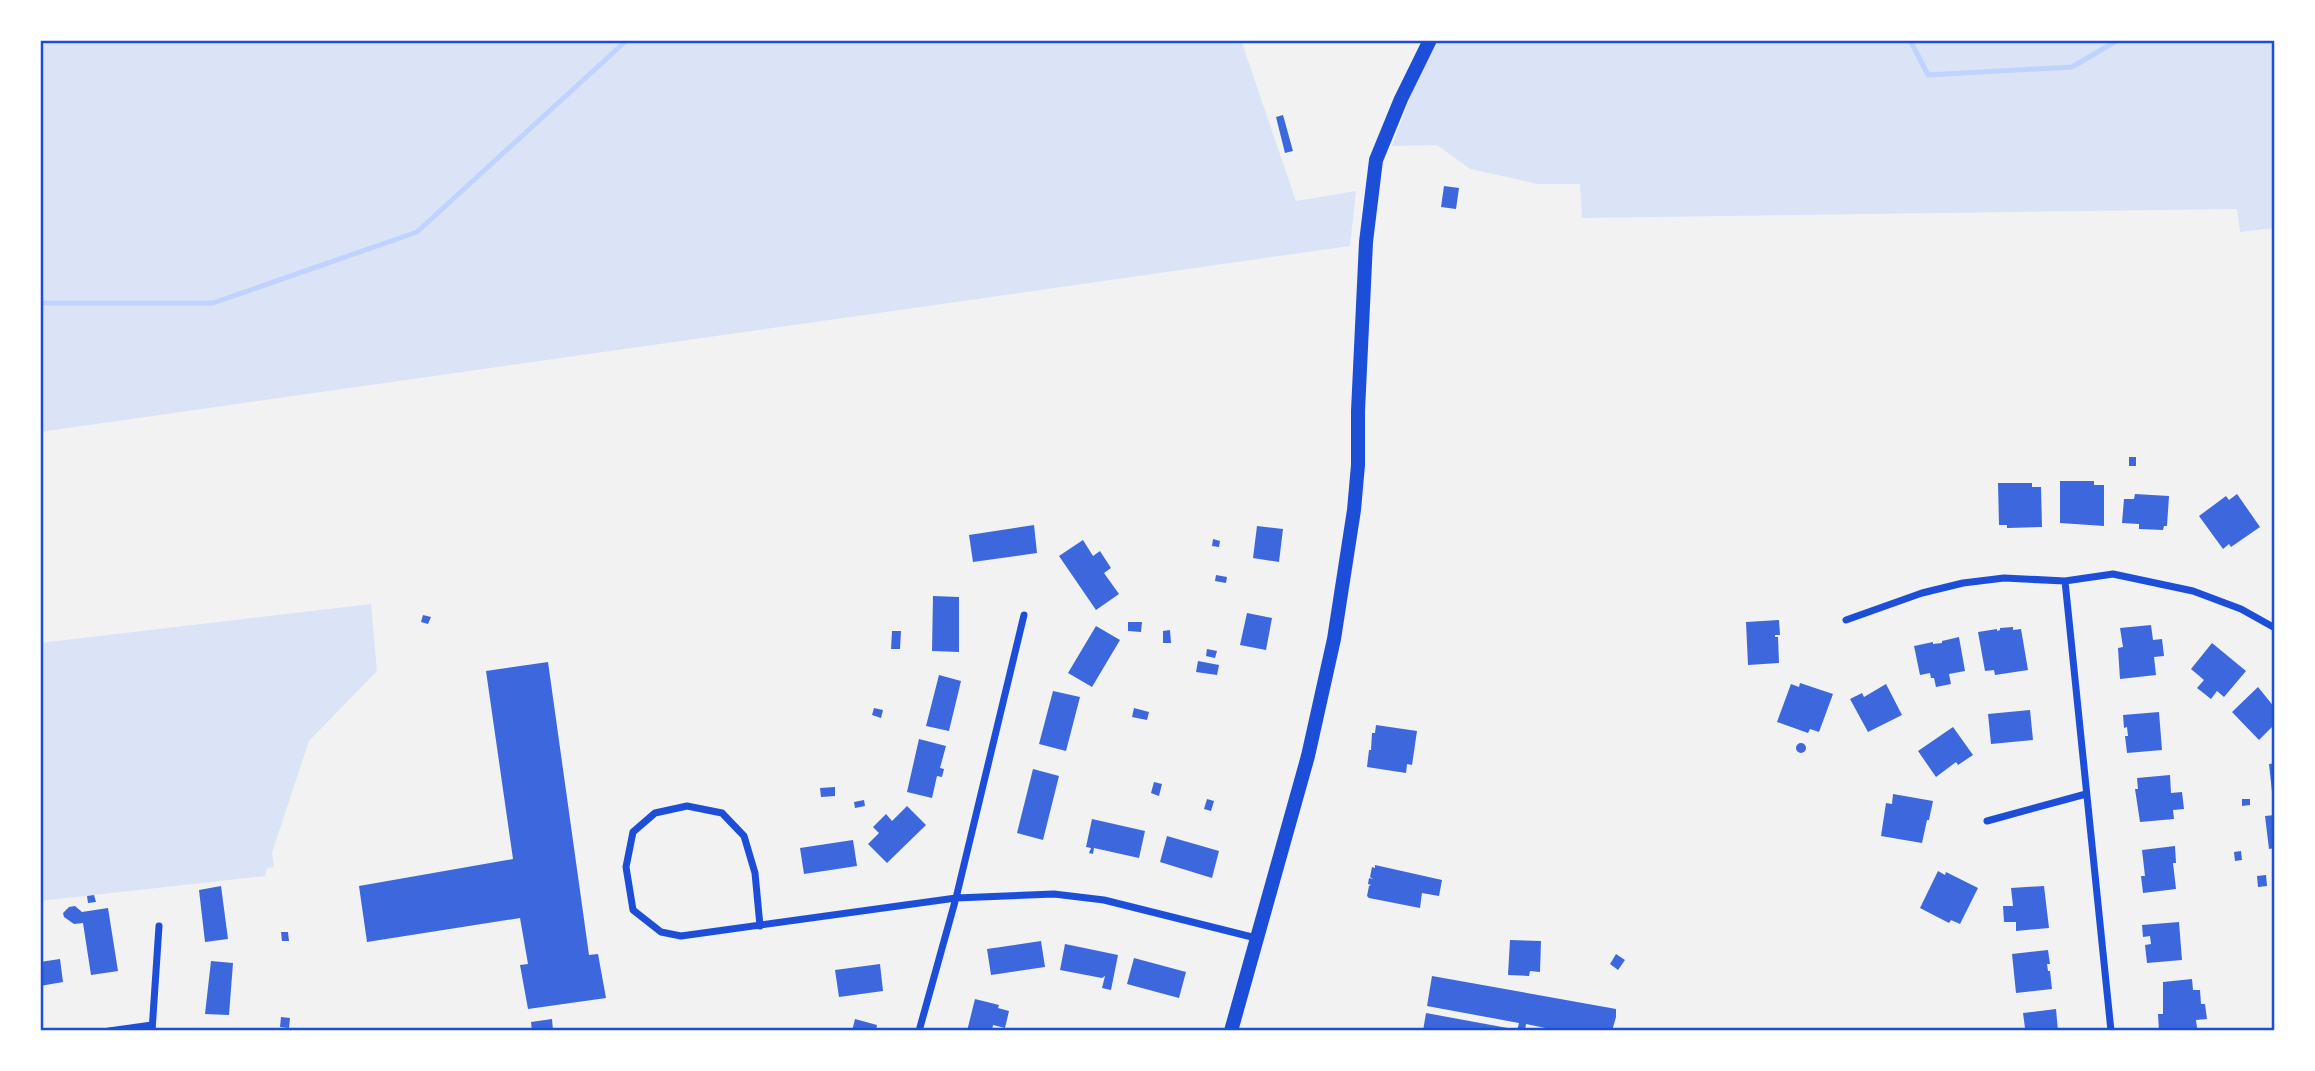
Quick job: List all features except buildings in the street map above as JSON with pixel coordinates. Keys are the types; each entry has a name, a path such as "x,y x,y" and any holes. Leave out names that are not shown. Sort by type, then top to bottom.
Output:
{"main road":[{"path":"1231,1031 1308,756 1334,639 1358,465 1366,242 1376,160 1401,99 1430,40"}],"street":[{"path":"1846,620 1922,593 1963,583 2004,578 2065,580 2113,574 2193,590 2241,609 2275,628"},
{"path":"2065,580 2111,1031"},
{"path":"919,1031 956,898 1024,615"},
{"path":"1987,821 2086,794"},
{"path":"760,926 755,873 744,835 722,813 687,806 655,813 634,832 626,867 633,910 661,932 681,936 760,926 956,898 1054,894 1104,900 1256,938"},
{"path":"109,1031 152,1028 159,926"}],"shaded area":[{"path":"40,40 1241,40 1296,201 1356,191 1350,246 40,432"},
{"path":"1439,40 2275,40 2275,228 2240,232 2237,209 1582,218 1580,184 1538,184 1470,169 1437,145 1392,146 1416,82"},
{"path":"371,604 377,671 309,741 272,853 274,867 267,868 265,876 40,901 40,643"}],"waterway":[{"path":"40,303 213,303 417,232 627,40"},
{"path":"1910,40 1928,75 2072,67 2118,40"}]}
